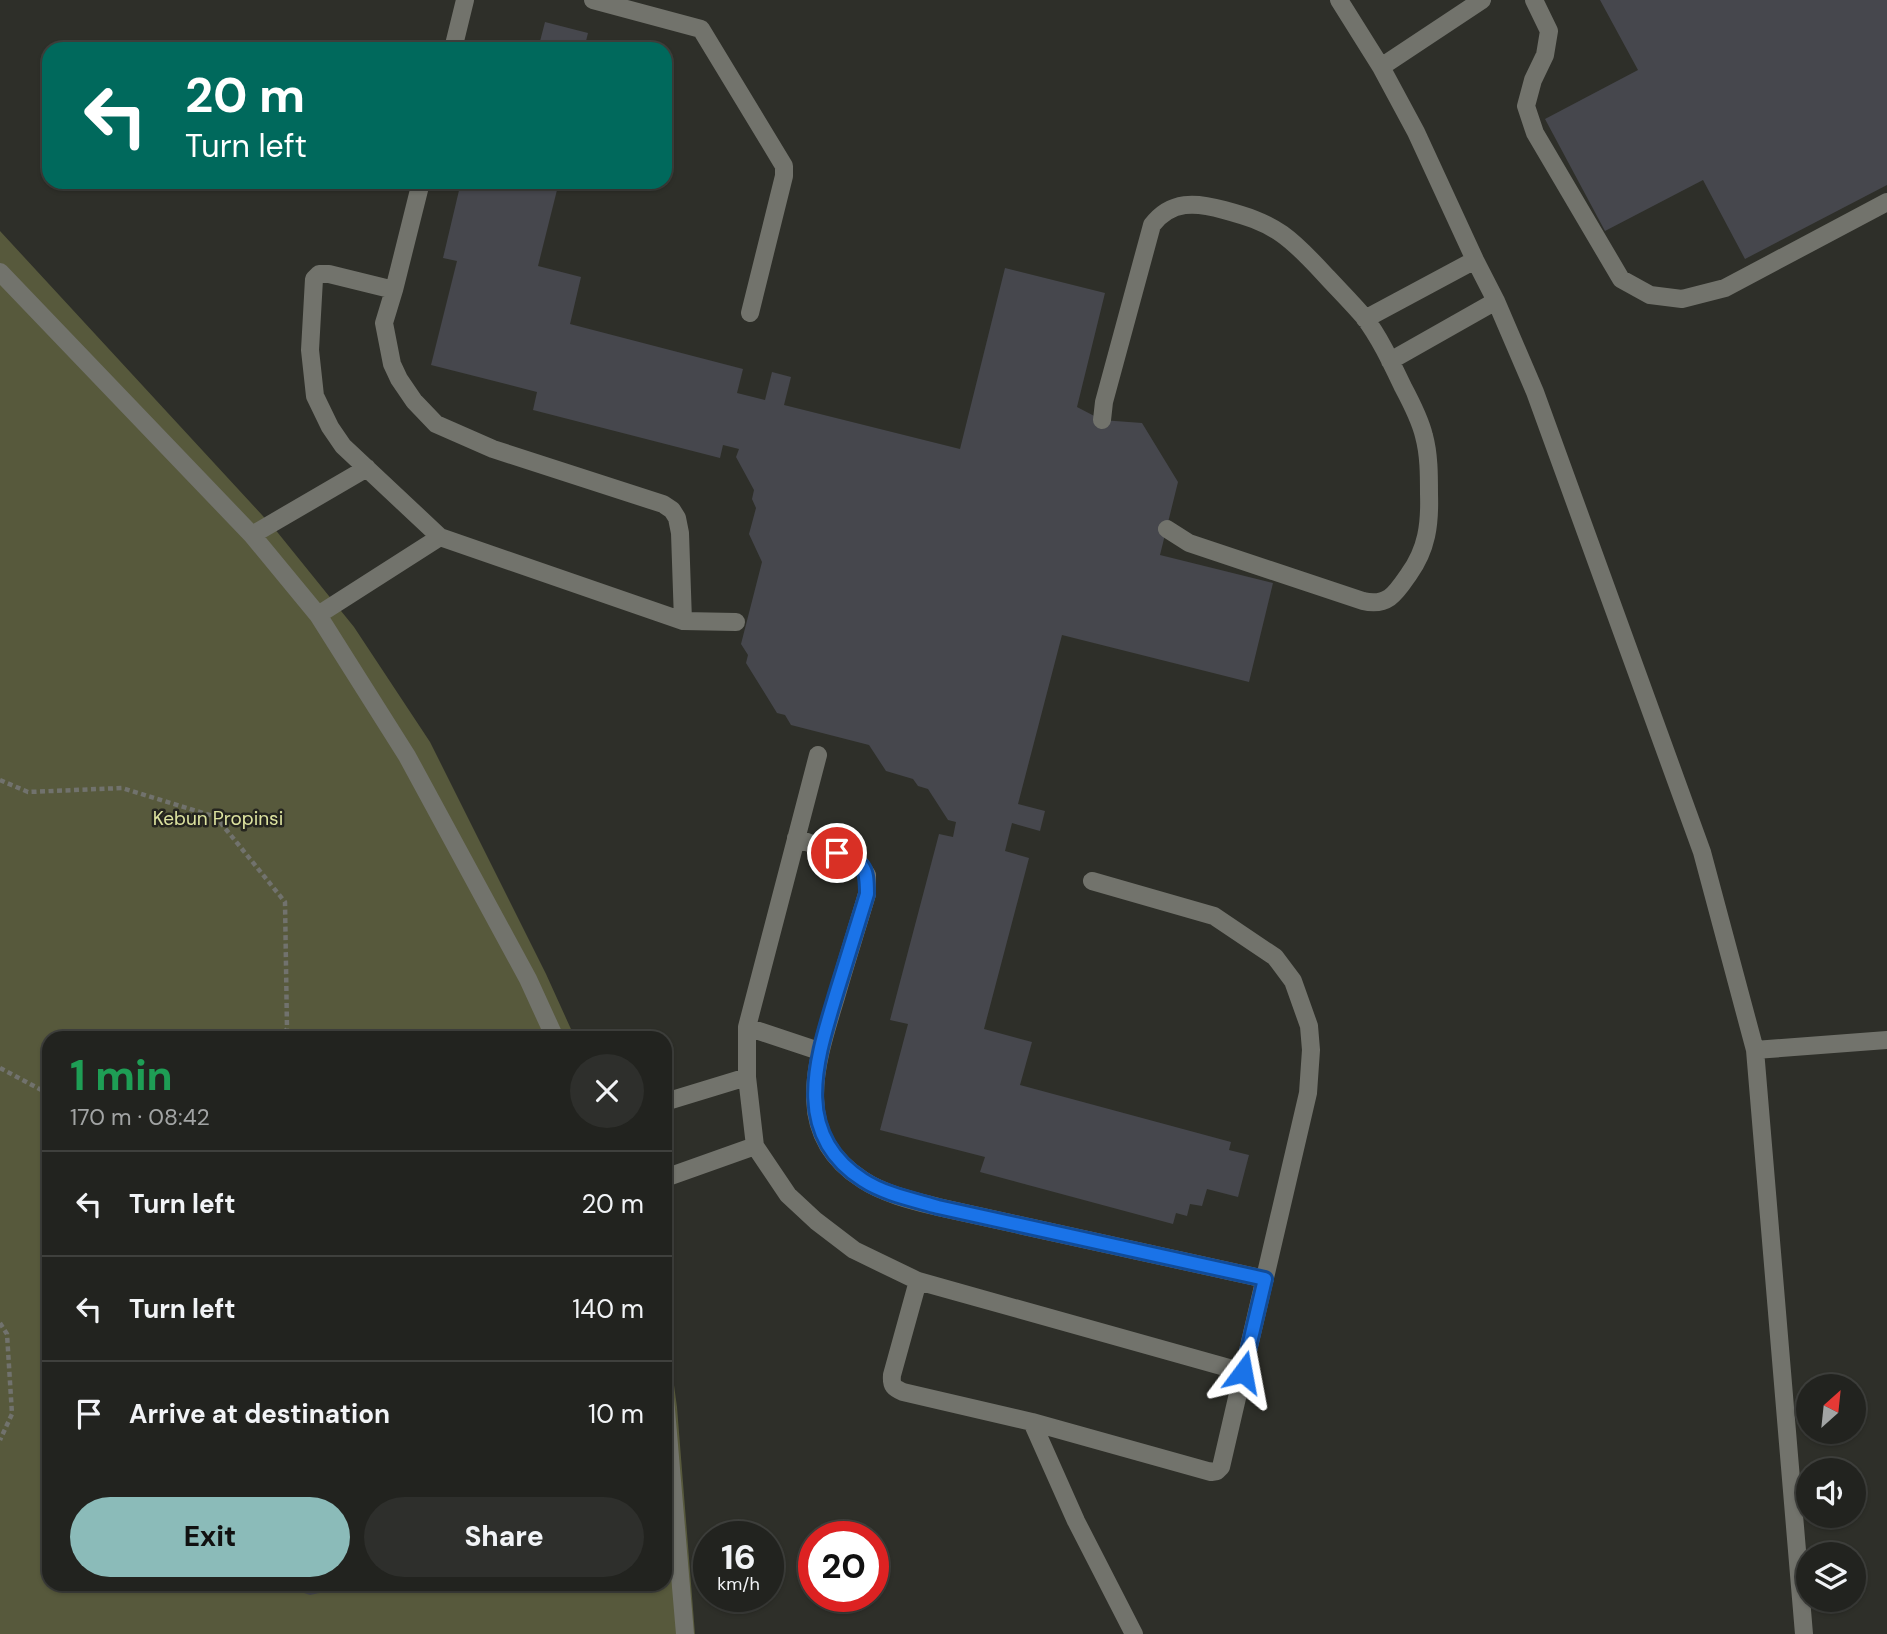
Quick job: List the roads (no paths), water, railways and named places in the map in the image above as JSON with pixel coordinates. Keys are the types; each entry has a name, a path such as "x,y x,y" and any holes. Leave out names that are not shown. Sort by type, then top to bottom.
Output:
{"lane":[{"path":"455,42 465,0"},
{"path":"593,0 701,29 784,166 784,176 750,313"},
{"path":"1339,0 1381,67 1416,132 1496,301 1535,392 1702,852 1755,1050 1804,1634"},
{"path":"1381,67 1482,0"},
{"path":"1534,0 1549,31 1545,55 1533,80 1526,106 1535,133 1621,279 1650,295 1682,299 1725,288 1887,202"},
{"path":"419,189 384,323 399,379 414,401 436,424 493,449 663,504 672,510 680,533 683,621"},
{"path":"1102,420 1104,402 1152,225 1160,214 1174,207 1212,206 1256,219 1284,235 1317,266 1365,319 1410,400 1424,435 1429,479 1425,545 1415,566 1396,593 1383,602 1363,601 1189,543 1167,529"},
{"path":"1365,319 1475,260"},
{"path":"0,272 253,535 318,615 407,756 528,979 552,1031"},
{"path":"394,290 329,274 319,274 314,279 310,350 315,396 343,446 440,537 683,621 736,622"},
{"path":"1390,361 1496,301"},
{"path":"253,535 367,468"},
{"path":"318,615 440,537"},
{"path":"817,755 747,1027 747,1077 755,1146 788,1195 854,1251 918,1282 1243,1372"},
{"path":"796,838 858,861 867,874 867,894 819,1051 814,1090 817,1118 825,1139 840,1161 863,1181 903,1198 1265,1279"},
{"path":"918,1282 892,1375 893,1387 903,1392 1032,1422 1211,1472 1221,1467 1308,1093 1311,1050 1309,1026 1293,981 1275,957 1214,916 1091,881"},
{"path":"747,1027 819,1051"},
{"path":"1755,1050 1887,1040"},
{"path":"672,1100 747,1077"},
{"path":"672,1176 755,1146"},
{"path":"1032,1422 1076,1521 1133,1634"},
{"path":"672,1481 685,1634"}],"park label":[{"name":"Kebun Propinsi","path":"218,818"}]}
